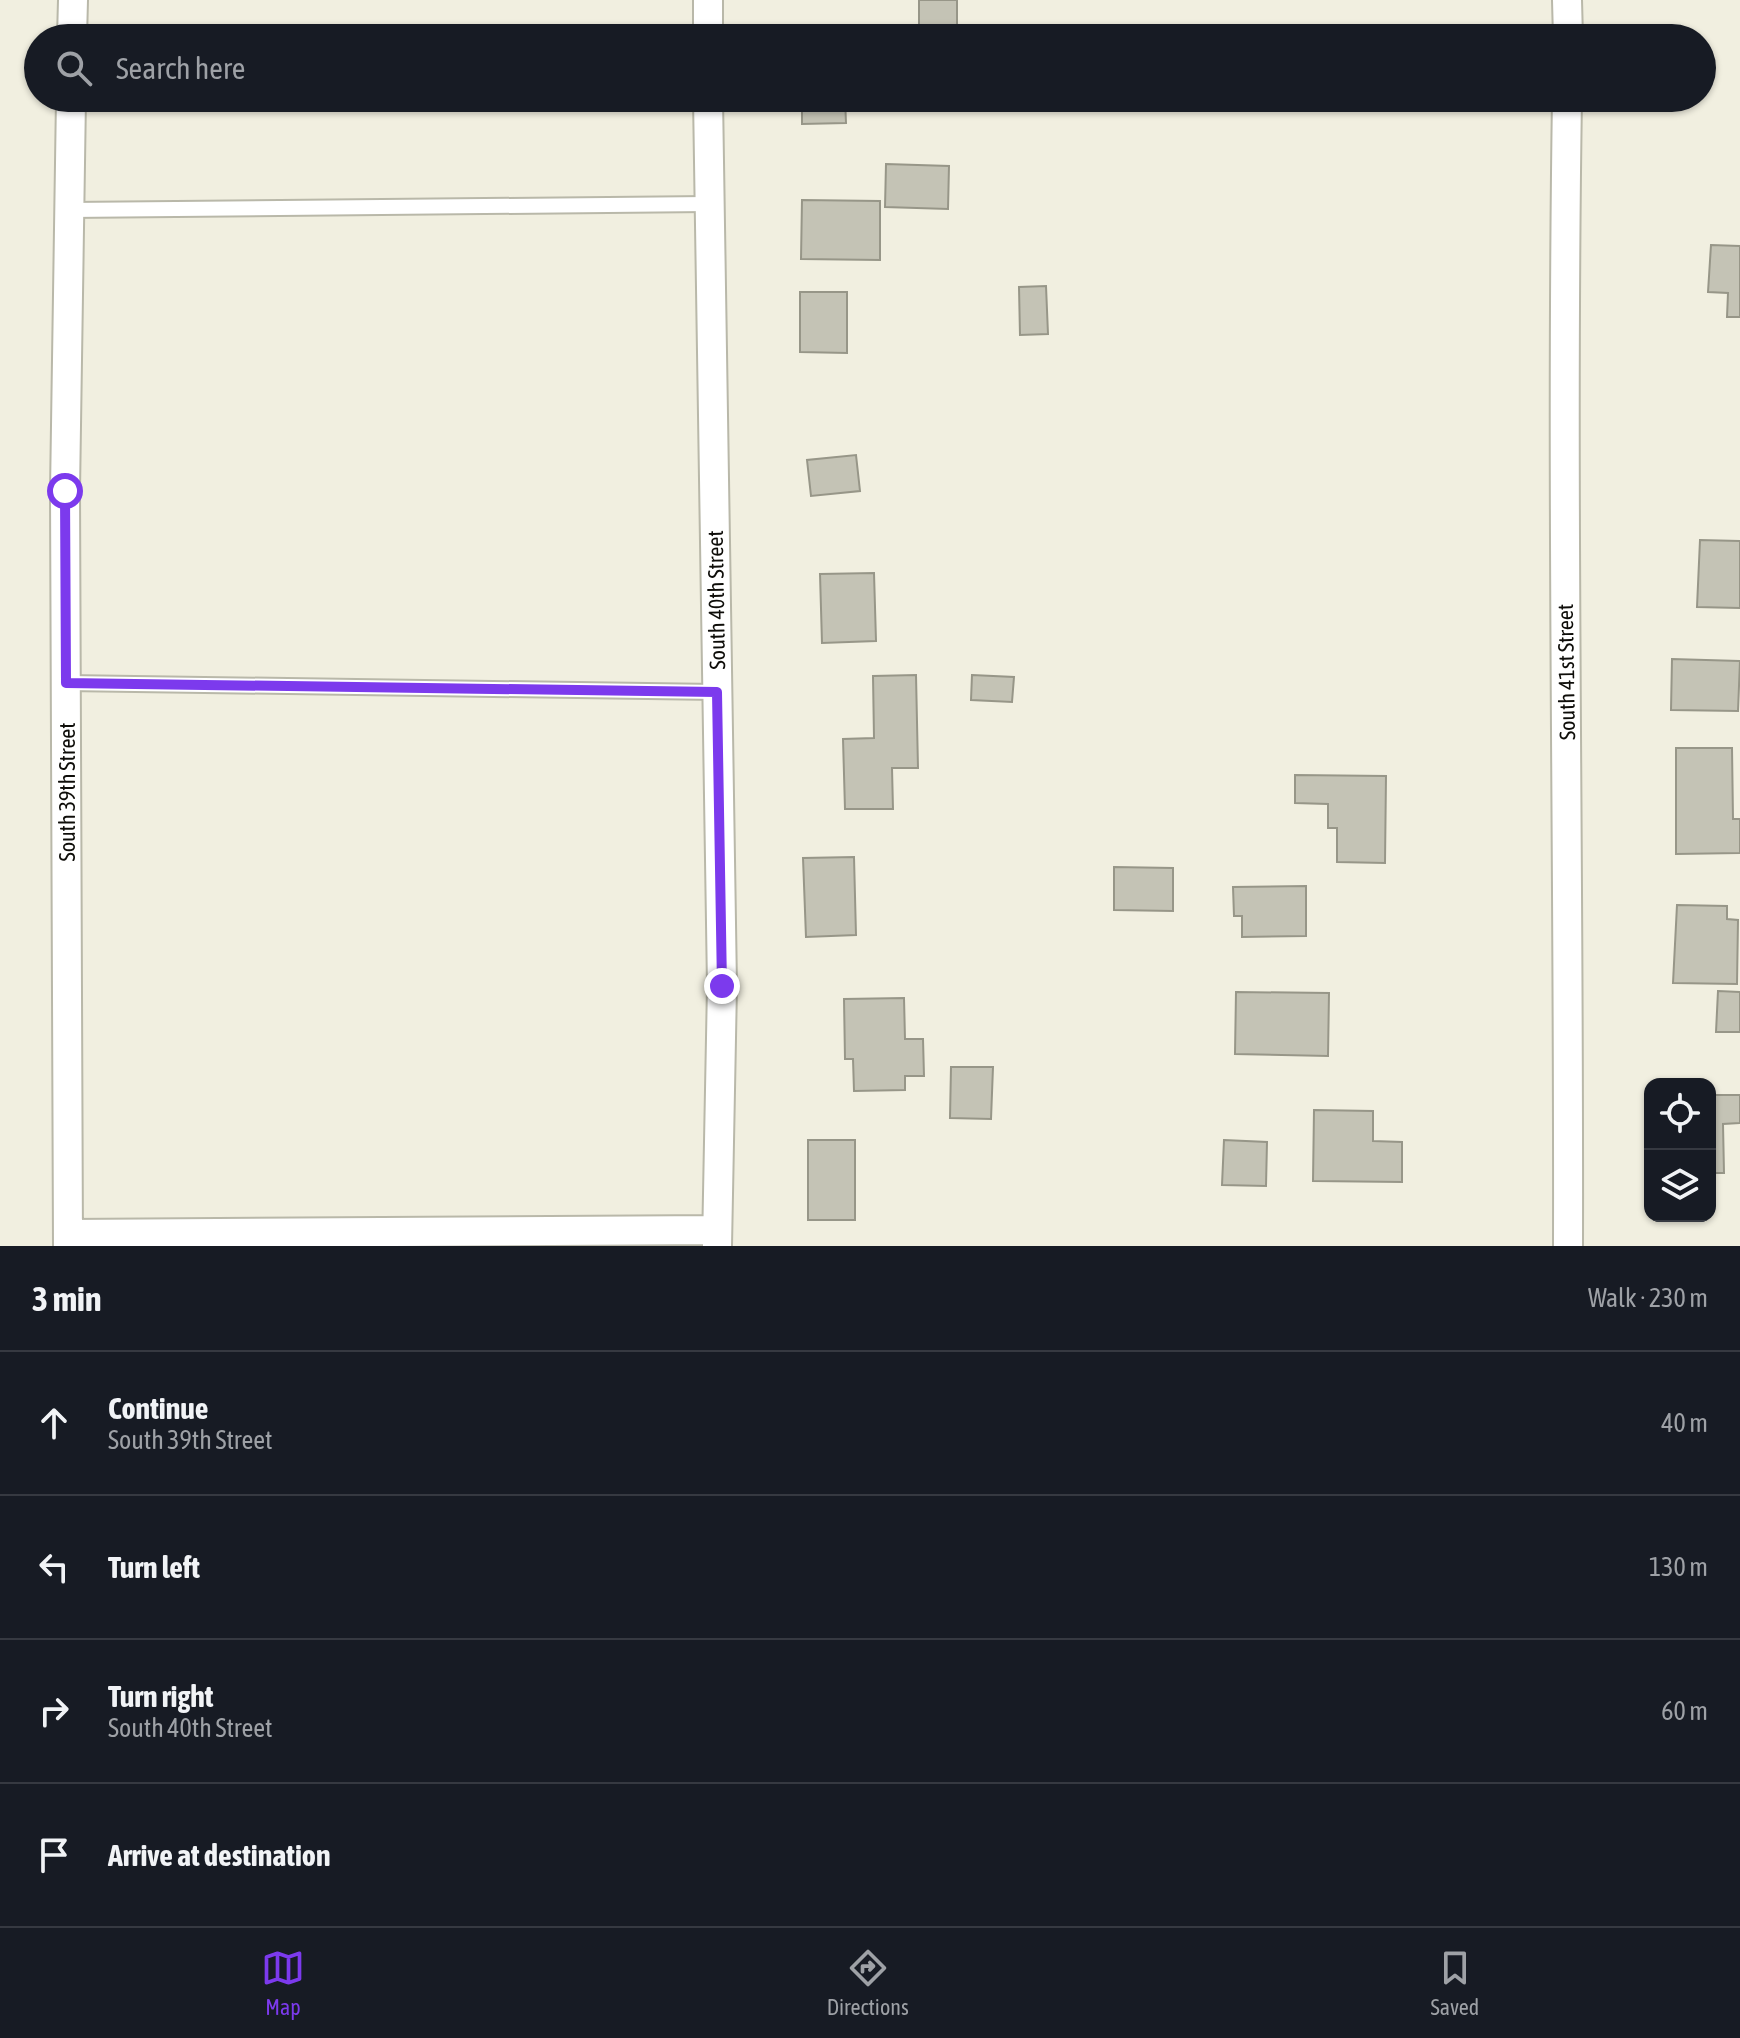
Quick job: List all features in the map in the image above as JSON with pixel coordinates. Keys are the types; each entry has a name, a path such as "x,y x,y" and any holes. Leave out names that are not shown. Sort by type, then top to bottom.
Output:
{"street":[{"path":"72,24 73,0"},
{"path":"708,0 708,24"},
{"path":"1567,0 1568,24"},
{"name":"South 39th Street","path":"68,1240 66,683 71,112"},
{"name":"South 40th Street","path":"708,112 722,986 717,1238"},
{"name":"South 41st Street","path":"1567,112 1562,413 1568,834 1568,1246"},
{"path":"68,1240 717,1238"}],"lane":[{"path":"69,210 708,204"},
{"path":"66,683 717,692"}],"building":[{"path":"919,0 957,0 957,24 919,24"},
{"path":"802,112 846,112 846,123 802,124"},
{"path":"886,164 949,166 948,209 885,207"},
{"path":"802,200 880,201 880,260 801,259"},
{"path":"1711,245 1740,246 1740,317 1727,317 1728,293 1708,292"},
{"path":"1046,286 1048,334 1020,335 1019,287"},
{"path":"800,292 847,292 847,353 800,352"},
{"path":"856,455 860,491 811,496 807,460"},
{"path":"1700,540 1740,541 1740,608 1697,607"},
{"path":"874,573 876,641 822,643 820,574"},
{"path":"1672,659 1740,661 1738,711 1671,710"},
{"path":"916,675 918,768 892,768 893,809 845,809 843,739 874,738 873,676"},
{"path":"972,675 1014,677 1012,702 971,700"},
{"path":"1676,748 1732,748 1733,819 1740,819 1740,853 1676,854"},
{"path":"1295,775 1386,776 1385,863 1337,862 1337,828 1328,828 1328,804 1295,803"},
{"path":"854,857 856,935 806,937 803,858"},
{"path":"1114,867 1173,868 1173,911 1114,910"},
{"path":"1306,886 1306,936 1242,937 1242,916 1234,916 1233,887"},
{"path":"1677,905 1727,906 1727,919 1738,920 1737,984 1673,983"},
{"path":"1718,991 1740,992 1740,1032 1716,1032"},
{"path":"1236,992 1329,993 1328,1056 1235,1054"},
{"path":"904,998 905,1039 923,1039 924,1076 905,1076 905,1090 854,1091 853,1059 845,1059 844,999"},
{"path":"951,1067 993,1067 991,1119 950,1118"},
{"path":"1716,1095 1740,1095 1740,1123 1723,1124 1724,1173 1716,1173"},
{"path":"1314,1110 1373,1111 1373,1141 1402,1142 1402,1182 1313,1181"},
{"path":"808,1140 855,1140 855,1220 808,1220"},
{"path":"1224,1140 1267,1142 1266,1186 1222,1185"}],"route":[{"path":"65,491 66,683 717,692 722,986"}]}
